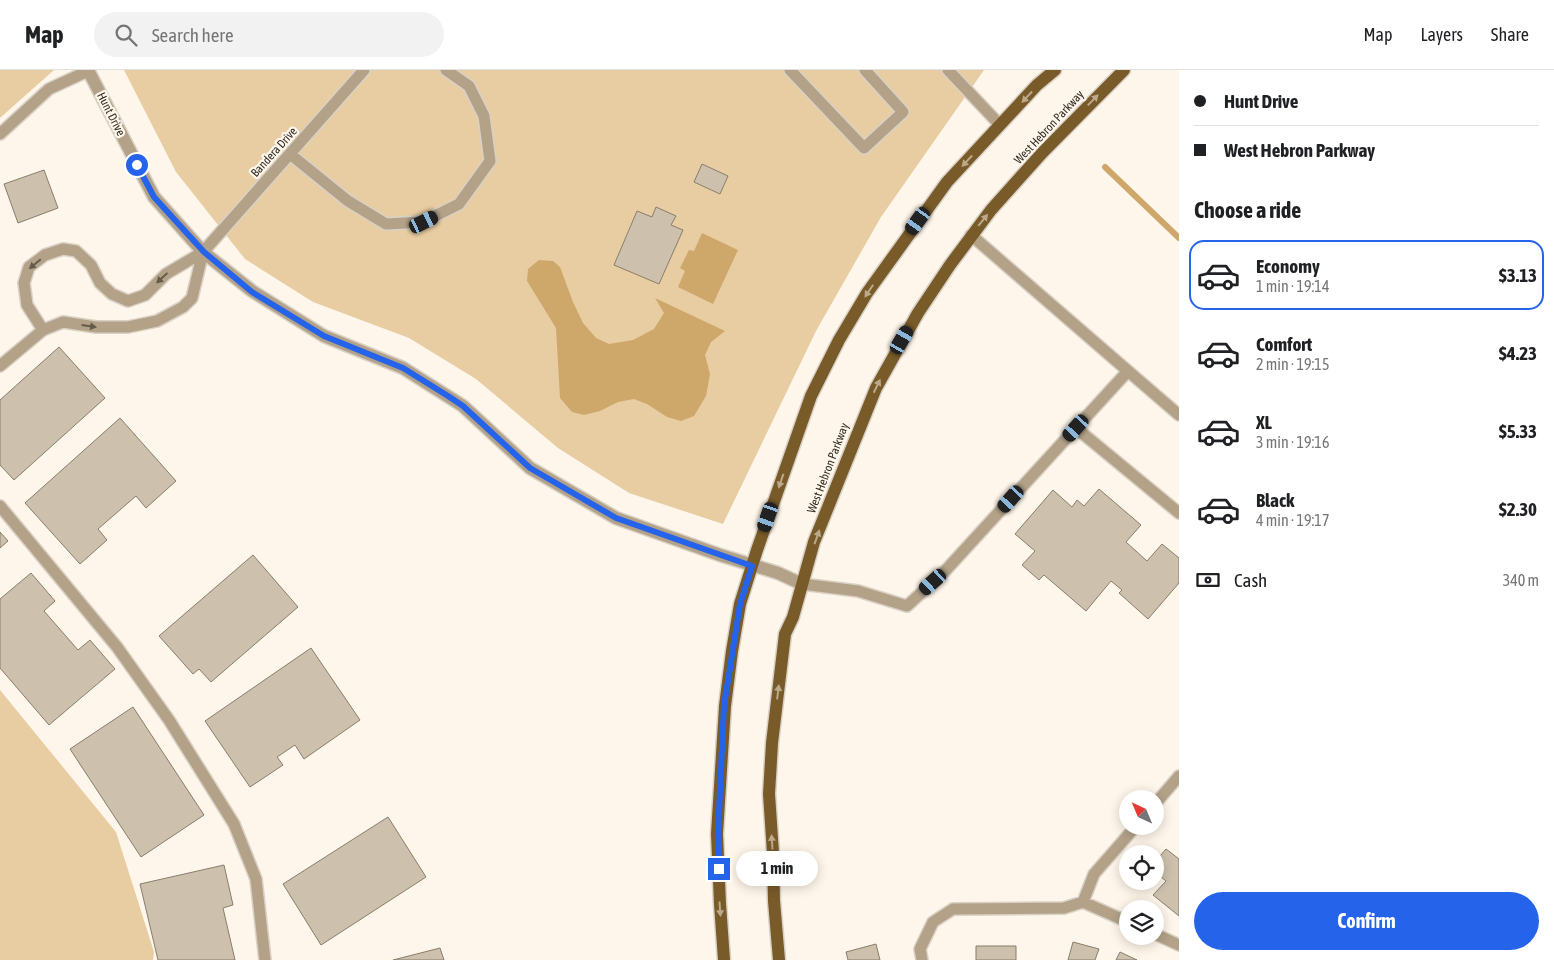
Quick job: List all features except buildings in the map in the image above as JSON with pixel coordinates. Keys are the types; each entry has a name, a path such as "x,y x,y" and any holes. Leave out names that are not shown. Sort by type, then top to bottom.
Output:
{"main road":[{"path":"724,960 718,834 724,706 740,604 811,396 839,340 867,293 947,182 1037,86 1055,70"},
{"name":"West Hebron Parkway","path":"779,960 769,794 772,743 785,634 793,617 814,542 876,388 918,313 971,235 1042,153 1124,70"}],"street":[{"name":"Hunt Drive","path":"88,70 154,197 204,252 252,292 324,336 403,368 463,406 530,468 616,518 752,566 778,573 802,584"}],"lane":[{"path":"0,134 49,88 88,70"},
{"name":"Bandera Drive","path":"204,252 364,70"},
{"path":"290,154 348,201 386,224 424,222 459,204 490,161 484,116 469,86 446,70"},
{"path":"790,70 864,148 903,112 865,70"},
{"path":"948,70 1000,125"},
{"path":"971,235 1179,415"},
{"path":"43,330 27,305 24,283 29,267 45,256 63,250 76,250 91,265 100,282 112,294 128,301 145,295 166,274 204,252"},
{"path":"0,366 43,330 63,322 96,327 128,327 157,321 183,307 192,298 204,252"},
{"path":"802,584 858,591 906,606 946,570 1128,370"},
{"path":"1076,428 1179,513"},
{"path":"0,506 117,647 169,720 234,824 256,878 265,960"},
{"path":"1164,794 1179,776"},
{"path":"1082,902 1094,874 1128,835"},
{"path":"922,960 920,949 932,922 953,909 1064,908 1082,902 1119,918"},
{"path":"1164,938 1179,945"}],"shaded area":[{"path":"0,70 54,70 0,118"},
{"path":"124,70 984,70 881,217 816,331 723,524 629,493 558,448 476,379 409,338 313,302 245,259 176,172"},
{"path":"702,233 738,250 713,304 678,287 685,271 680,268 689,250 694,251"},
{"path":"539,260 553,261 560,267 583,323 596,338 609,344 633,340 654,329 664,313 655,298 725,331 711,342 705,355 710,374 706,396 694,416 681,421 667,417 647,404 634,399 618,402 600,411 584,415 572,412 560,398 556,328 527,281 528,269"},
{"path":"0,690 116,832 154,952 153,960 0,960"}],"waterway":[{"path":"1105,167 1179,238"}],"route":[{"path":"137,165 154,197 204,252 252,292 324,336 403,368 463,406 530,468 616,518 752,566 740,604 724,706 718,834 719,869"}]}
